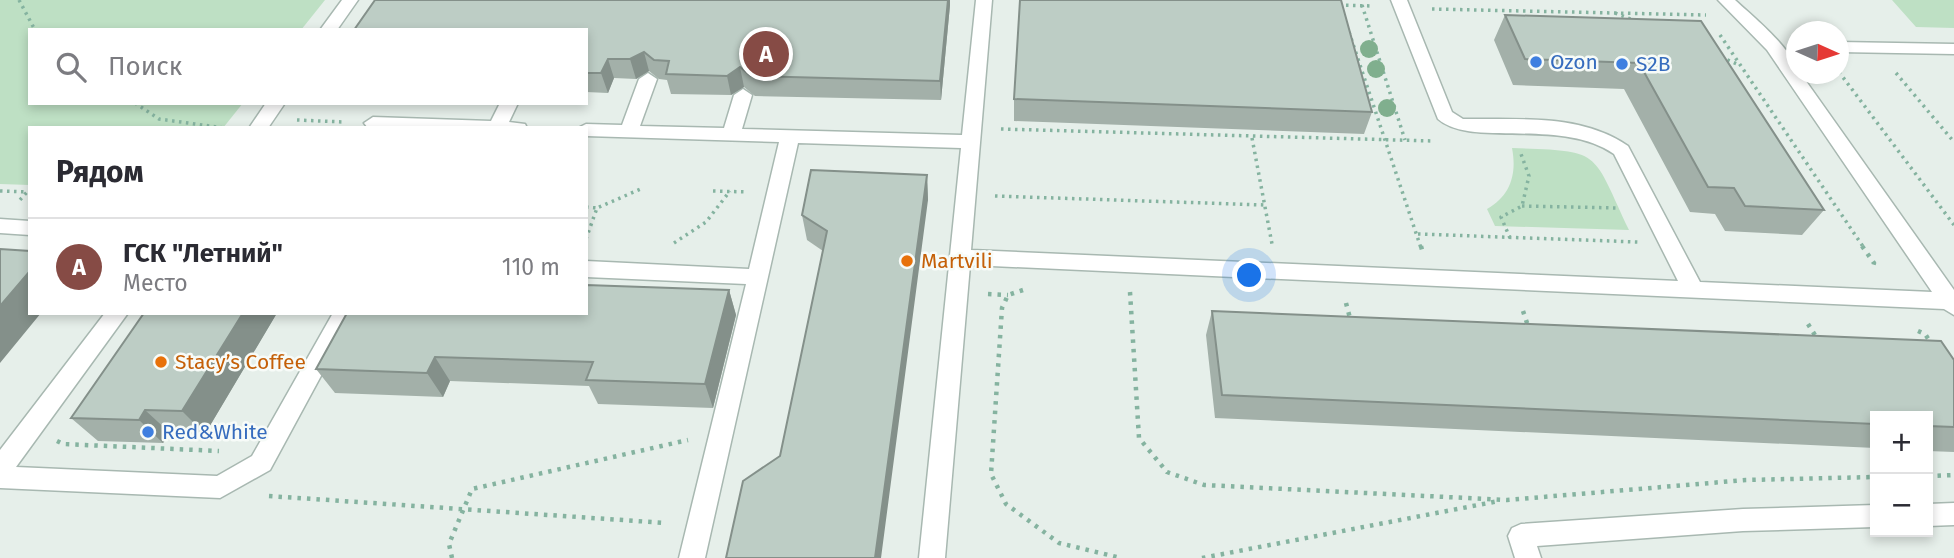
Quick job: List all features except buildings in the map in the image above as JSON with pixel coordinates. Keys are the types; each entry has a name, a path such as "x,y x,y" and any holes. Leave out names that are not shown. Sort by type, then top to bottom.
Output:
{"street":[{"path":"329,28 350,0"},
{"path":"932,558 984,0"},
{"path":"1726,0 1773,46 1952,304"},
{"path":"1400,3 1444,115 1453,123 1583,131 1610,140 1621,150 1693,289"},
{"path":"1773,46 1786,46"},
{"path":"1849,47 1954,49"},
{"path":"629,131 648,79"},
{"path":"731,134 743,95"},
{"path":"498,126 508,105"},
{"path":"373,123 429,126"},
{"path":"588,130 971,142"},
{"path":"692,558 790,136"},
{"path":"0,226 28,228"},
{"path":"962,257 1884,298 1952,304"},
{"path":"588,269 758,277"},
{"path":"0,468 115,315"},
{"path":"0,477 220,487 261,463 343,315"},
{"path":"1933,515 1954,514"},
{"path":"1528,558 1521,537 1743,520 1870,516"}],"path":[{"path":"19,0 34,28"},
{"path":"1326,4 1400,3 1432,9"},
{"path":"1340,5 1344,17"},
{"path":"1362,5 1405,140"},
{"path":"1611,11 1634,21"},
{"path":"1741,15 1707,15 1874,263 1868,276 1899,323 1925,334 1932,344"},
{"path":"1349,30 1418,234 1423,254 1415,258"},
{"path":"1875,48 1954,142"},
{"path":"1717,55 1740,65"},
{"path":"1848,84 1954,225"},
{"path":"138,105 159,119 210,126"},
{"path":"266,116 373,123"},
{"path":"998,142 1000,116"},
{"path":"999,129 1389,142 1443,141"},
{"path":"1252,138 1273,252"},
{"path":"1518,144 1529,176 1522,206"},
{"path":"995,183 994,196 1265,205"},
{"path":"588,207 597,208 643,188"},
{"path":"640,271 649,251 693,236 724,203 730,191"},
{"path":"1510,238 1501,216 1522,206 1623,208 1619,198"},
{"path":"588,233 597,208"},
{"path":"1418,234 1641,243 1635,231"},
{"path":"1029,288 1008,295 1002,308 991,474 1006,504 1059,543 1121,558"},
{"path":"1118,292 1130,293 1139,439 1167,472 1204,485 1507,500"},
{"path":"1346,303 1352,327"},
{"path":"1522,310 1534,339"},
{"path":"1806,319 1825,351"},
{"path":"51,430 55,440 64,444 220,451 231,444"},
{"path":"452,558 449,544 472,489 692,439 719,441"},
{"path":"1933,476 1954,475"},
{"path":"1202,558 1507,500 1746,480 1870,477"},
{"path":"272,483 266,495 699,526"}],"green space":[{"path":"0,0 325,0 303,28 28,28 28,105 241,105 225,126 28,126 28,185 0,184"},
{"path":"1892,0 1954,0 1954,28 1916,27"},
{"path":"1512,148 1563,151 1579,154 1590,160 1607,183 1629,230 1495,226 1487,209 1507,191 1513,175"}],"place":[{"name":"ГСК \"Летний\"","path":"766,54"},
{"name":"Ozon","path":"1536,62"},
{"name":"S2B","path":"1622,64"},
{"name":"Martvili","path":"907,261"},
{"name":"Stacy’s Coffee","path":"161,362"},
{"name":"Red&White","path":"148,432"}]}
